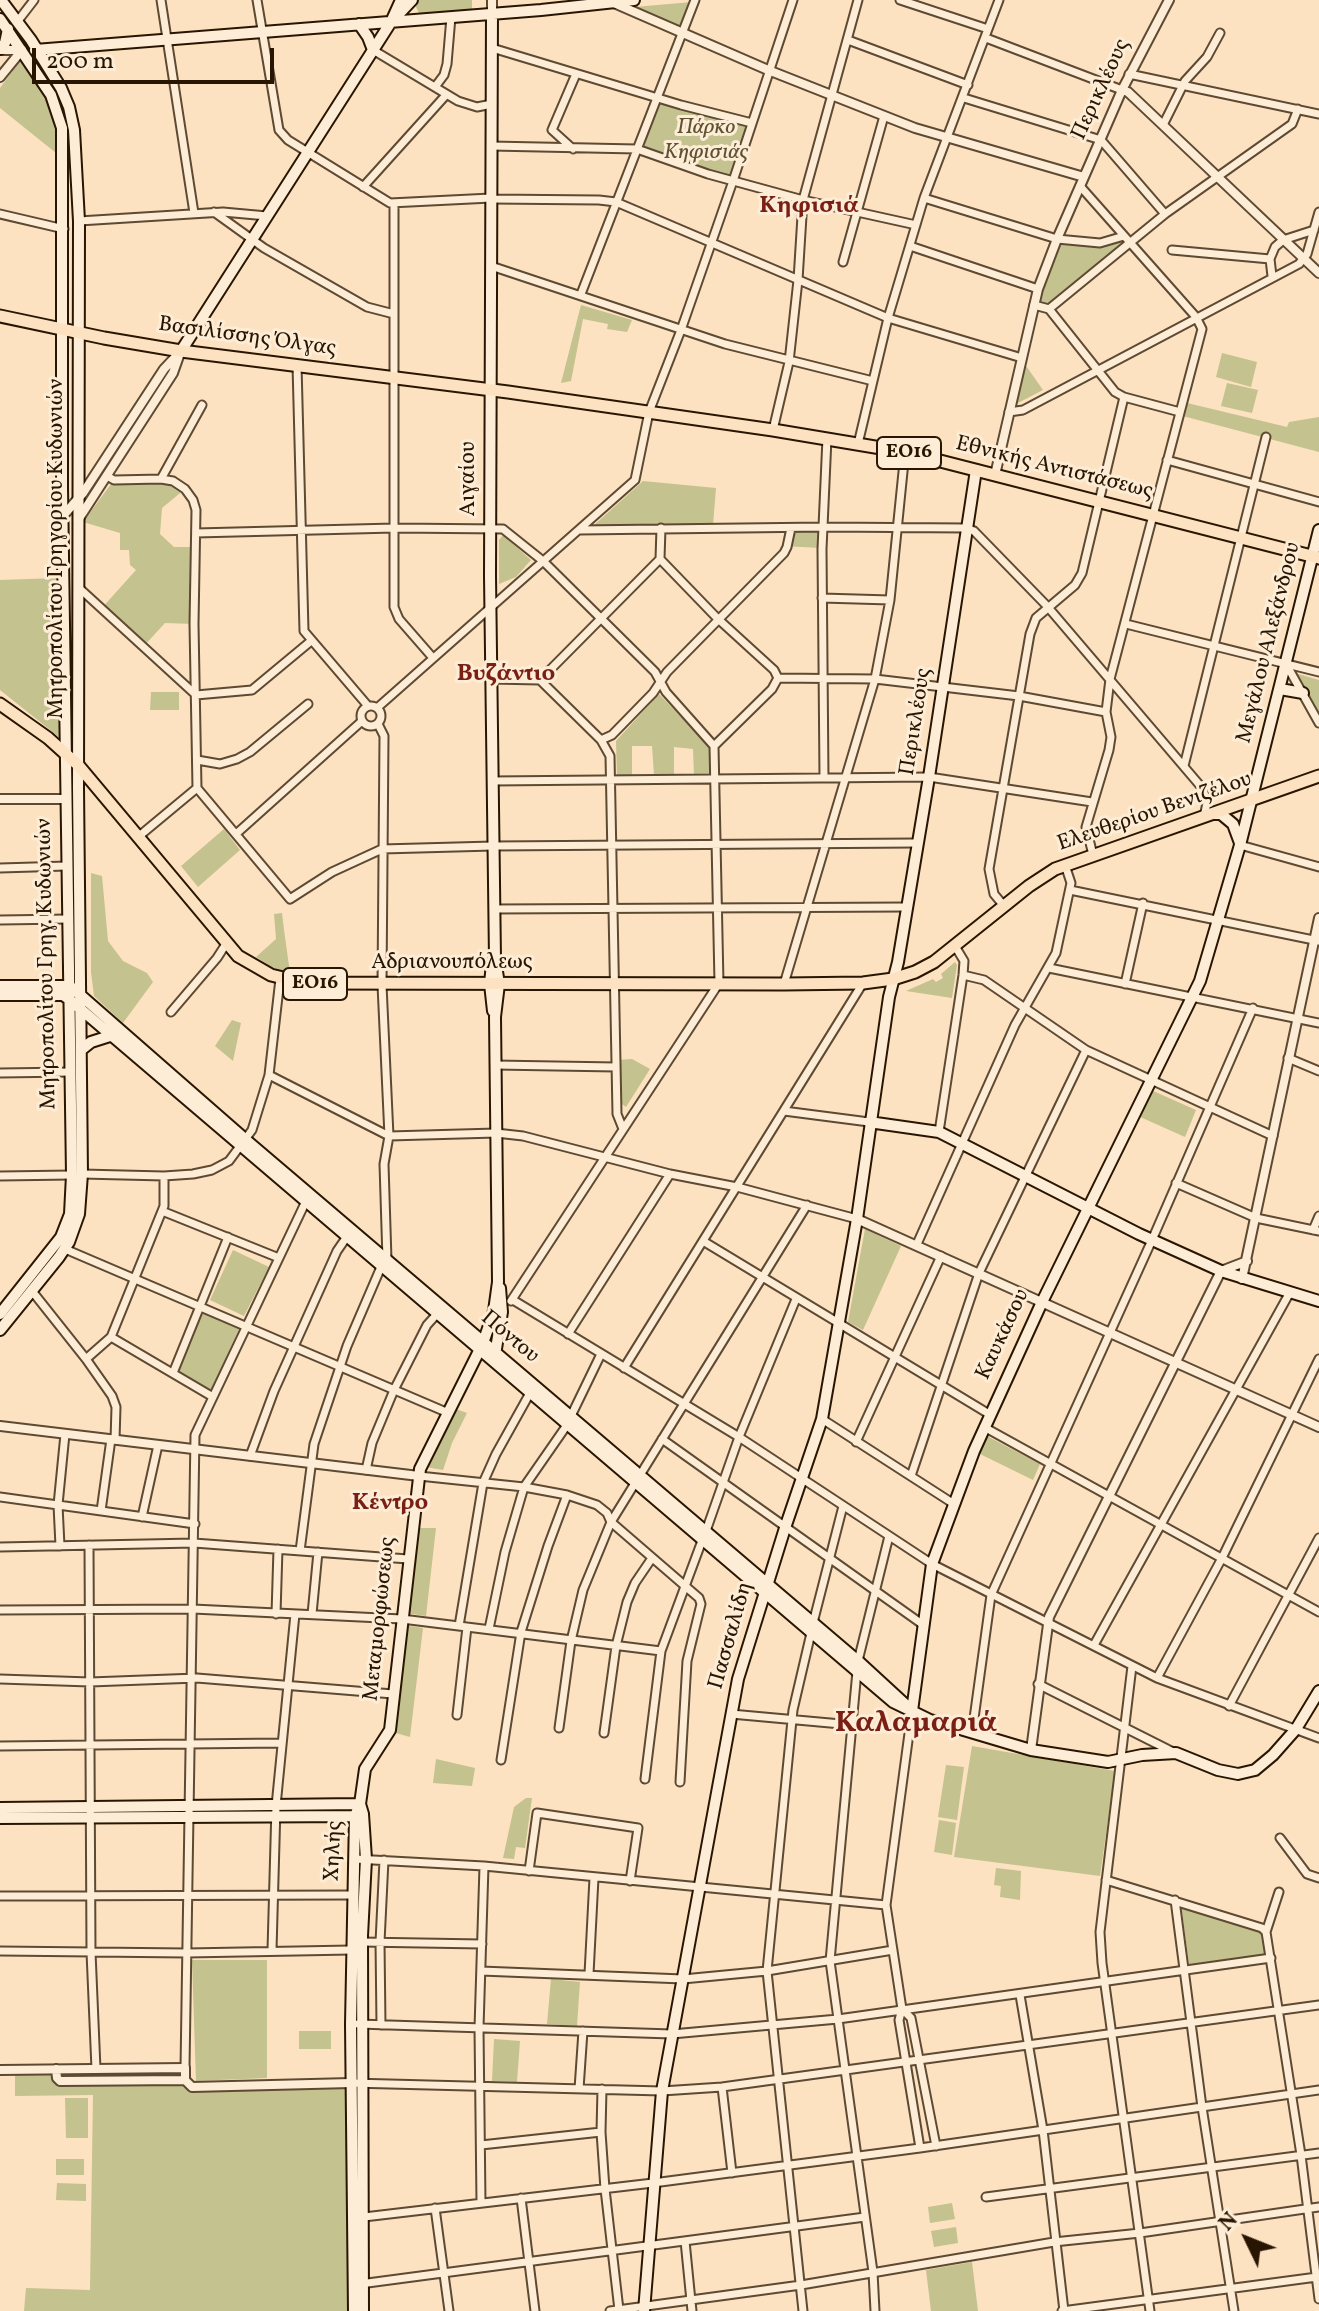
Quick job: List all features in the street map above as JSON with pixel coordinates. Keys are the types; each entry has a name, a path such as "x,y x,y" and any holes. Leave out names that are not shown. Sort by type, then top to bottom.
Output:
{"main road":[{"name":"Μητροπολίτου Γρηγορίου Κυδωνιών","path":"1,0 61,88 71,113 79,221 78,765"},
{"path":"181,351 391,22 401,0"},
{"path":"391,22 412,0"},
{"path":"22,50 492,14 543,5 634,0"},
{"name":"Αιγαίου","path":"492,14 490,608 498,1282 504,1302 494,1357"},
{"name":"Μητροπολίτου Γρηγορίου Κυδωνιών","path":"0,19 51,95 61,119 64,229 61,329 64,752"},
{"path":"359,24 373,50"},
{"path":"0,50 8,29"},
{"name":"Βασιλίσσης Όλγας","path":"0,316 181,351 491,389"},
{"name":"Εθνικής Αντιστάσεως","path":"491,389 905,452 1316,557"},
{"name":"Περικλέους","path":"893,979 929,777 976,470"},
{"name":"Μεγάλου Αλεξάνδρου","path":"1194,997 1240,845 1316,557 1319,530"},
{"path":"1280,689 1303,693"},
{"name":"ΕΟ16","path":"0,704 64,752"},
{"name":"Αδριανουπόλεως","path":"64,752 226,944 250,965 280,979 300,983 382,985 616,982 784,984 863,983 893,979"},
{"name":"Μητροπολίτου Γρηγ. Κυδωνιών","path":"64,752 70,986 76,998"},
{"name":"Μητροπολίτου Γρηγ. Κυδωνιών","path":"77,1175 71,1072 76,998 78,765"},
{"name":"Ελευθερίου Βενιζέλου","path":"893,979 919,970 955,946 1041,877 1065,864 1319,776"},
{"path":"1209,816 1221,814 1233,824 1240,845"},
{"name":"Πασσαλίδη","path":"644,2308 662,2091 731,1714 738,1679 822,1419 857,1219 869,1122 893,979"},
{"path":"0,986 70,986"},
{"path":"0,995 63,995 76,998"},
{"name":"Καυκάσου","path":"912,1711 932,1564 989,1414 1150,1080 1194,997"},
{"name":"Πόντου","path":"76,998 81,1008 244,1143"},
{"name":"Πόντου","path":"76,998 384,1264 912,1711 930,1720 1031,1750 1097,1761 1176,1753"},
{"name":"Μητροπολίτου Γρηγ. Κυδωνιών","path":"77,1175 81,1008"},
{"path":"81,1050 91,1042 113,1035"},
{"path":"869,1122 939,1132 1152,1240 1221,1271 1319,1301"},
{"path":"0,1330 65,1249 77,1221 77,1175"},
{"path":"0,1314 61,1237 70,1214 77,1175"},
{"name":"Πόντου","path":"308,1198 346,1238 384,1264 437,1314 481,1346"},
{"name":"Αιγαίου","path":"481,1346 504,1302"},
{"name":"Μεταμορφώσεως","path":"360,1804 365,1769 390,1730 419,1476 446,1412 481,1346"},
{"name":"Πόντου","path":"494,1357 530,1393 569,1420"},
{"path":"1176,1753 1222,1772 1247,1773 1264,1763 1296,1729 1319,1691"},
{"path":"276,1812 360,1804"},
{"name":"Χηλής","path":"360,1804 355,1816 360,1859 353,1895 358,2285 363,2311"},
{"name":"Χηλής","path":"355,1944 363,1814 360,1804"},
{"path":"0,1808 355,1816"},
{"path":"0,1818 91,1812"},
{"name":"Χηλής","path":"354,2311 364,2217 357,2082"}],"street":[{"path":"17,22 34,0"},
{"path":"161,0 194,213"},
{"path":"257,0 279,130 307,153 379,198 394,204 491,199 616,202 888,318 1022,358"},
{"name":"Αιγαίου","path":"492,0 492,14"},
{"path":"581,294 695,0"},
{"path":"377,708 635,480 649,412 681,330 793,0"},
{"path":"773,430 789,362 803,200 858,0"},
{"path":"900,0 988,29"},
{"path":"858,444 888,318 924,198 999,0"},
{"name":"Περικλέους","path":"995,475 1038,289 1129,74 1169,0"},
{"path":"610,1 830,96 1082,182 1201,325 1202,335 1110,679 1106,712 1111,737 1109,750 1092,802 1086,834 1093,855"},
{"path":"435,87 444,75 447,64 451,17"},
{"path":"1163,125 1183,84 1207,57 1220,33"},
{"path":"986,38 1128,92 1319,273"},
{"path":"848,40 968,85"},
{"path":"492,48 752,123"},
{"path":"0,50 22,50"},
{"path":"0,77 22,50"},
{"path":"373,50 446,95 477,107 492,104"},
{"path":"573,149 552,130 576,74"},
{"path":"1129,74 1319,114"},
{"path":"363,187 446,95"},
{"path":"964,98 1101,140 1165,214"},
{"path":"1049,309 1165,214 1292,124 1298,109"},
{"path":"843,262 884,116"},
{"path":"491,146 637,149 733,181 916,225"},
{"path":"924,198 1057,239 1100,243 1124,236"},
{"path":"394,204 395,611 433,658"},
{"path":"214,212 251,240 367,307 394,314"},
{"path":"79,221 214,212 267,216"},
{"path":"1009,412 1023,410 1097,372 1304,259 1319,212"},
{"path":"0,214 64,229"},
{"path":"1272,276 1270,259 1275,247 1283,240 1314,230"},
{"path":"910,246 1038,289"},
{"path":"1172,250 1270,259"},
{"path":"491,266 681,330 789,362 873,381"},
{"path":"1034,305 1049,309 1111,389 1124,397 1180,412"},
{"path":"78,520 173,373 181,351"},
{"path":"62,517 78,499 164,369 181,351"},
{"path":"297,365 303,626 311,641 368,706 377,708 382,715 378,724"},
{"path":"1004,906 994,894 989,869 1033,625 1047,606 1080,577 1124,397"},
{"path":"161,479 202,405"},
{"path":"1184,766 1266,437"},
{"path":"824,778 822,598 827,438"},
{"path":"784,984 875,679 890,600 905,452"},
{"path":"1167,460 1319,502"},
{"path":"107,476 114,480 173,481 185,489 193,500 196,533 197,788 290,899 332,872 382,849 916,843"},
{"path":"196,533 394,528 505,530 543,561 655,672 666,692 714,746 719,983 606,1157 504,1302 568,1334 739,1437 932,1564 1157,1678 1319,1738"},
{"path":"540,680 660,559 661,528"},
{"path":"601,740 612,735 653,693 660,681 717,618 784,553 791,528"},
{"path":"579,530 966,528 982,537 1047,606 1184,766 1206,795 1209,816"},
{"path":"660,559 717,618 774,670 778,678"},
{"path":"78,587 196,695 252,690 311,641"},
{"path":"822,598 890,600"},
{"path":"1126,624 1319,672"},
{"path":"1286,664 1319,723"},
{"path":"778,678 875,679 943,686 1106,712"},
{"path":"714,746 772,689 778,678"},
{"path":"491,679 540,680 601,740 610,756 617,1114 623,1129"},
{"path":"197,760 220,764 237,759 250,752 308,704"},
{"path":"236,834 362,721 362,711 368,706"},
{"path":"362,721 369,726 378,724"},
{"path":"300,1551 314,1444 340,1366 384,1264 384,1164 389,1136 382,985 384,736 378,724"},
{"path":"492,781 929,777 1092,802"},
{"path":"138,837 197,788"},
{"path":"0,799 65,799"},
{"path":"1240,845 1319,867"},
{"path":"917,1244 1026,1007 1049,968 1058,945 1070,890 1065,864"},
{"path":"0,868 67,866"},
{"path":"1070,890 1316,940"},
{"path":"1125,984 1143,903"},
{"path":"494,909 907,907"},
{"path":"1242,1279 1319,918"},
{"path":"0,920 68,919"},
{"path":"171,1012 226,944"},
{"path":"939,1132 963,975 964,961 955,946"},
{"path":"1049,968 1319,1023"},
{"path":"963,975 984,980 1086,1050 1273,1136"},
{"path":"0,1176 164,1176 193,1174 221,1166 244,1143 255,1122 269,1075 280,979"},
{"path":"624,1368 863,983"},
{"path":"972,1733 991,1595 1253,1008"},
{"path":"911,1476 979,1273 1086,1050"},
{"path":"1288,1058 1319,1071"},
{"path":"495,1065 616,1067"},
{"path":"0,1073 71,1072"},
{"path":"269,1075 389,1136 496,1133 523,1136 857,1219 1319,1427"},
{"path":"784,1111 869,1122"},
{"path":"568,1334 670,1174"},
{"path":"86,1359 111,1337 162,1211 164,1176"},
{"path":"1176,1183 1256,1218 1316,1231 1319,1216"},
{"path":"308,1198 196,1432 185,2068 185,2080 192,2087 357,2082 662,2091 722,2087 1319,2005"},
{"path":"559,1728 571,1641 583,1590 611,1522 807,1205"},
{"path":"162,1211 279,1258"},
{"path":"173,1373 228,1237"},
{"path":"250,1456 268,1405 337,1251 346,1238"},
{"path":"703,1241 989,1414"},
{"path":"65,1249 446,1412"},
{"path":"856,1442 941,1256"},
{"path":"1031,1750 1047,1624 1221,1271 1247,1261"},
{"path":"32,1291 86,1359 112,1396 116,1407 101,1511"},
{"path":"1094,1645 1289,1294"},
{"path":"645,1779 661,1651 739,1437 796,1299"},
{"path":"366,1470 372,1443 394,1390 427,1325 437,1314"},
{"path":"111,1337 213,1397"},
{"path":"489,1629 505,1552 524,1487 569,1420 601,1354"},
{"path":"1157,1678 1222,1558 1319,1359"},
{"path":"457,1715 463,1627 483,1483 530,1393"},
{"path":"822,1419 954,1504"},
{"path":"0,1426 524,1487 567,1495 597,1505 607,1513 611,1522 699,1598 701,1604 687,1661 680,1782"},
{"path":"984,1427 1319,1612"},
{"path":"60,1546 58,1505 65,1434"},
{"path":"662,1439 922,1624"},
{"path":"142,1517 158,1445"},
{"path":"501,1760 521,1632 567,1495"},
{"path":"0,1497 195,1524"},
{"path":"803,2311 767,1971 792,1720 843,1506"},
{"path":"875,2311 873,2272 830,1961 858,1666 889,1536"},
{"path":"1229,1706 1319,1538"},
{"path":"0,1547 194,1543 408,1559"},
{"path":"89,1545 91,1952 96,2069"},
{"path":"276,1614 278,1549"},
{"path":"312,1614 318,1552"},
{"path":"604,1733 616,1646 632,1590 652,1558"},
{"path":"0,1610 193,1609 402,1619 661,1651"},
{"path":"272,1950 276,1812 295,1614"},
{"path":"1132,1666 1100,1932 1150,2311"},
{"path":"0,1679 90,1682 192,1678 393,1694"},
{"path":"1038,1684 1176,1753"},
{"path":"912,1711 886,1905 902,2009 899,2020 920,2148"},
{"path":"731,1714 852,1725"},
{"path":"0,1746 281,1743"},
{"path":"529,1871 537,1813 638,1828 630,1881"},
{"path":"1280,1838 1307,1874 1319,1878"},
{"path":"360,1859 484,1866 886,1905"},
{"path":"381,2025 380,1942 384,1860"},
{"path":"481,2203 479,2028 484,1866"},
{"path":"589,1974 594,1878"},
{"path":"1106,1880 1262,1928 1266,1932"},
{"path":"1279,1892 1266,1932 1301,2155 1319,2299"},
{"path":"0,1896 353,1895"},
{"path":"1175,1900 1202,2107 1234,2311"},
{"path":"0,1951 187,1953 380,1942 482,1944"},
{"path":"481,1971 683,1979 767,1971 893,1950"},
{"path":"356,2024 672,2034 774,2027 1271,1958"},
{"path":"1020,1995 1043,2130 1063,2311 1318,2277"},
{"path":"902,2009 911,2018 936,2146"},
{"path":"579,2089 583,2031"},
{"path":"0,2070 185,2068"},
{"path":"56,2069 60,2081 185,2080"},
{"path":"722,2087 732,2173"},
{"path":"602,2089 601,2132 614,2251 614,2310 801,2285 1054,2242 1319,2207"},
{"path":"364,2217 936,2146 1319,2090"},
{"path":"481,2145 601,2132"},
{"path":"986,2197 1319,2153"},
{"path":"521,2198 535,2311"},
{"path":"435,2208 449,2311"},
{"path":"358,2285 865,2217"},
{"path":"685,2241 692,2311"}],"green space":[{"path":"418,0 472,0 472,10 419,13 415,5"},
{"path":"692,2 680,31 623,8"},
{"path":"23,57 54,108 56,153 0,108 0,88"},
{"name":"Πάρκο Κηφισιάς","path":"658,97 752,123 733,181 637,149"},
{"path":"1062,239 1102,246 1123,239 1127,244 1048,307 1037,303"},
{"path":"581,305 632,320 627,332 607,329 608,324 583,319 571,381 561,383"},
{"path":"1222,353 1257,362 1251,387 1216,377"},
{"path":"1024,363 1043,390 1014,405"},
{"path":"1227,383 1258,390 1252,413 1221,406"},
{"path":"1183,402 1287,427 1289,422 1319,417 1319,452 1179,415"},
{"path":"161,479 185,489 162,508 160,534 174,547 195,547 194,624 165,623 143,647 101,609 136,570 130,565 129,550 120,550 120,533 83,522 114,480"},
{"path":"643,481 716,488 713,525 593,526"},
{"path":"818,526 821,548 782,546 788,530"},
{"path":"503,535 531,560 516,577 499,584 499,540"},
{"path":"58,578 59,737 0,690 0,580"},
{"path":"1295,673 1319,680 1319,715"},
{"path":"151,692 179,692 179,710 150,710"},
{"path":"659,694 710,744 710,775 694,775 693,749 674,747 674,774 654,775 652,746 632,746 632,776 617,777 616,741"},
{"path":"224,829 240,850 198,887 181,866"},
{"path":"91,873 102,876 108,941 123,961 147,973 153,982 123,1023 94,996 91,972"},
{"path":"282,913 290,973 256,957 276,939 274,914"},
{"path":"955,962 952,998 906,991 943,978 941,974"},
{"path":"232,1020 241,1023 233,1061 215,1046"},
{"path":"632,1059 650,1069 626,1107 619,1102 618,1060"},
{"path":"1151,1090 1196,1110 1185,1137 1138,1116"},
{"path":"865,1229 901,1246 863,1330 848,1322"},
{"path":"233,1250 269,1267 244,1316 210,1300"},
{"path":"201,1312 239,1329 211,1390 175,1371"},
{"path":"453,1408 467,1413 443,1470 426,1467"},
{"path":"987,1436 1040,1464 1033,1480 980,1454"},
{"path":"419,1528 436,1528 426,1616 406,1613"},
{"path":"404,1625 423,1628 410,1737 392,1732"},
{"path":"972,1746 1115,1771 1100,1876 954,1857"},
{"path":"436,1759 475,1768 472,1786 433,1783"},
{"path":"946,1765 964,1767 957,1820 938,1817"},
{"path":"526,1798 532,1798 525,1848 516,1847 514,1859 503,1858 514,1807"},
{"path":"939,1820 956,1823 952,1855 934,1852"},
{"path":"996,1868 1021,1871 1020,1900 1000,1897 1001,1886 994,1885"},
{"path":"1181,1904 1261,1930 1268,1954 1189,1965"},
{"path":"192,1960 267,1960 267,2078 196,2081"},
{"path":"551,1979 580,1982 577,2026 547,2024"},
{"path":"352,2024 362,2024 363,2216 351,2311 24,2311 26,2288 90,2290 93,2095 15,2096 15,2072 56,2070 56,2078 184,2080 191,2088 351,2085"},
{"path":"299,2031 331,2031 331,2049 299,2049"},
{"path":"494,2039 520,2041 517,2082 492,2081"},
{"path":"65,2098 88,2098 88,2138 66,2138"},
{"path":"56,2159 84,2159 84,2175 56,2175"},
{"path":"57,2183 86,2184 86,2201 56,2200"},
{"path":"952,2203 955,2219 930,2223 928,2207"},
{"path":"956,2227 958,2243 934,2247 931,2231"},
{"path":"972,2262 978,2311 931,2311 926,2270"}],"district":[{"name":"Κηφισιά","path":"809,208"},
{"name":"Βυζάντιο","path":"506,676"},
{"name":"Κέντρο","path":"390,1505"},
{"name":"Καλαμαριά","path":"916,1725"}]}
